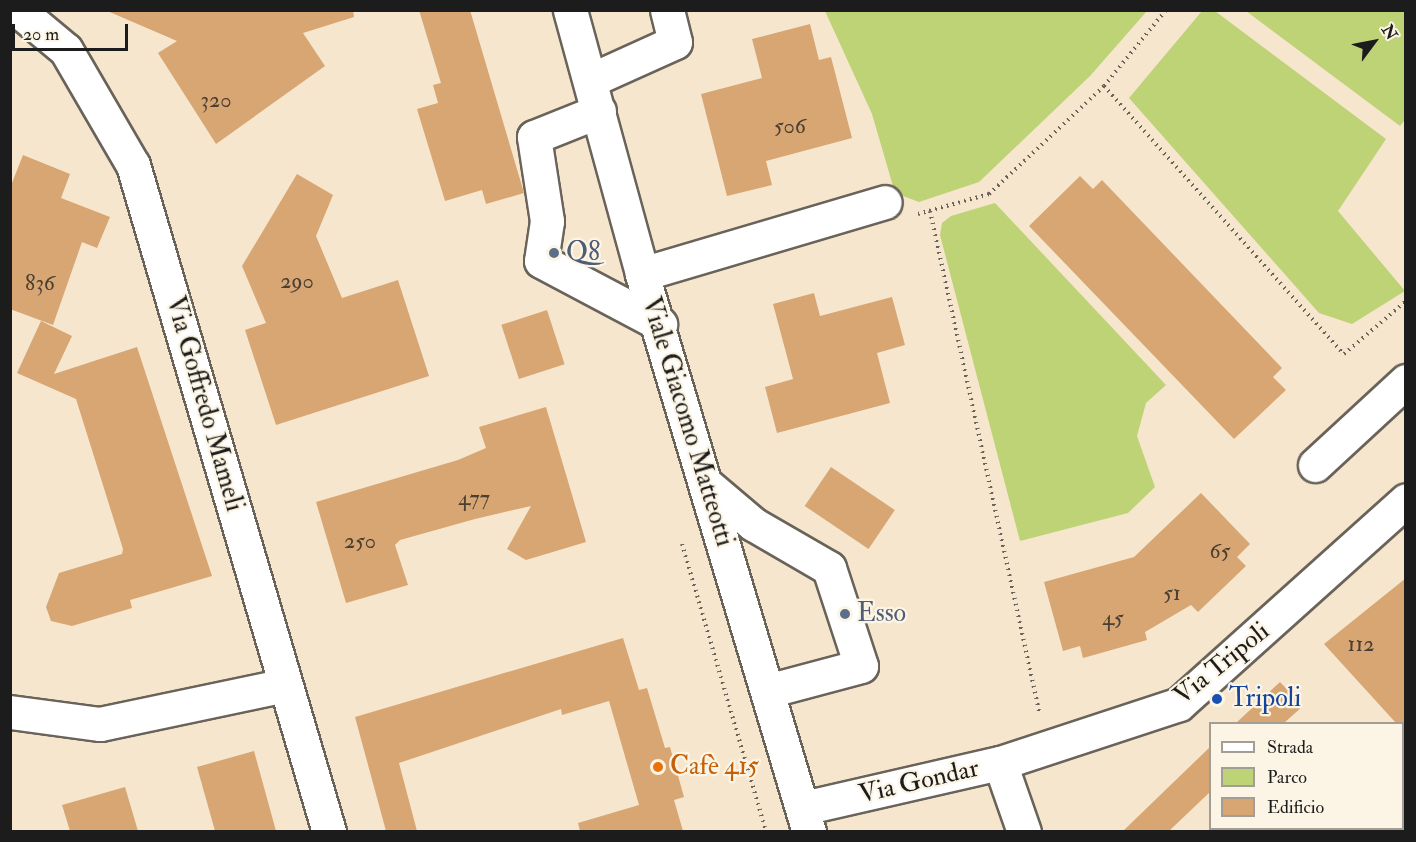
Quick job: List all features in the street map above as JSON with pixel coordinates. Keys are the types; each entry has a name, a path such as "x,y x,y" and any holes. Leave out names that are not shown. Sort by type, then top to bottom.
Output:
{"street":[{"path":"10,28 18,10"},
{"name":"Via Goffredo Mameli","path":"18,10 66,50 133,165 329,831"},
{"name":"Viale Giacomo Matteotti","path":"570,10 591,80 642,274 660,324 806,820"},
{"path":"591,80 675,42 667,10"},
{"path":"598,111 534,137 547,221 541,261 660,324"},
{"path":"642,274 885,202"},
{"path":"1315,465 1406,381"},
{"path":"706,484 753,524 829,568 861,666 767,691"},
{"name":"Via Tripoli","path":"1000,763 1179,705 1406,500"},
{"path":"10,712 100,724 285,685"},
{"name":"Via Gondar","path":"806,820 1000,763 1024,831"}],"path":[{"path":"885,202 914,215 989,194 1104,86 1166,10"},
{"path":"1104,86 1344,354 1406,301"},
{"path":"930,211 1045,749"}],"green space":[{"path":"825,11 1147,11 1090,76 979,182 919,202 895,193 872,114"},
{"path":"1202,11 1215,11 1386,139 1338,211 1405,291 1352,324 1319,313 1129,98"},
{"path":"1246,11 1405,11 1405,120 1400,126"},
{"path":"995,203 1166,385 1146,403 1137,436 1155,487 1128,513 1020,541 940,235 942,223 951,216"}],"building":[{"path":"105,10 353,10 354,17 303,33 325,66 216,144 158,53 177,41"},
{"path":"419,10 470,10 524,193 486,204 482,190 445,201 417,109 438,103 433,85 441,83"},
{"path":"810,24 819,60 831,57 852,138 766,161 772,185 727,196 701,94 762,78 752,39"},
{"path":"23,155 70,174 61,198 110,217 97,248 82,242 53,325 10,309 10,188"},
{"path":"297,174 333,195 316,236 342,298 398,280 429,376 276,425 245,330 266,323 242,266"},
{"path":"1080,176 1093,189 1102,180 1282,368 1273,377 1286,390 1234,439 1029,226"},
{"path":"814,293 820,316 892,297 905,345 877,353 890,403 777,433 765,387 793,379 773,304"},
{"path":"547,310 565,364 519,379 501,325"},
{"path":"41,321 72,336 54,374 137,347 212,576 130,600 132,608 72,626 51,621 46,607 59,573 122,554 123,549 76,399 17,373"},
{"path":"546,407 586,542 526,560 507,549 531,506 475,519 400,540 395,545 408,585 346,603 316,502 458,460 486,448 479,427"},
{"path":"831,467 895,510 869,549 805,506"},
{"path":"1201,493 1250,544 1237,557 1246,566 1198,612 1191,605 1145,632 1147,640 1083,658 1080,646 1063,651 1044,582 1134,557"},
{"path":"1406,578 1406,734 1404,722 1395,722 1324,644"},
{"path":"623,638 639,690 647,688 665,748 670,747 684,797 674,800 683,831 580,831 578,823 639,805 609,701 562,715 561,709 399,763 417,831 386,831 355,717"},
{"path":"1280,682 1303,706 1285,722 1237,722"},
{"path":"1209,748 1209,793 1169,831 1123,831"},
{"path":"254,751 276,831 215,831 197,767"},
{"path":"125,787 138,831 70,831 62,805"}],"place":[{"name":"Q8","path":"554,253"},
{"name":"Esso","path":"845,614"},
{"name":"Tripoli","path":"1217,699"},
{"name":"Cafè 415","path":"658,767"}]}
